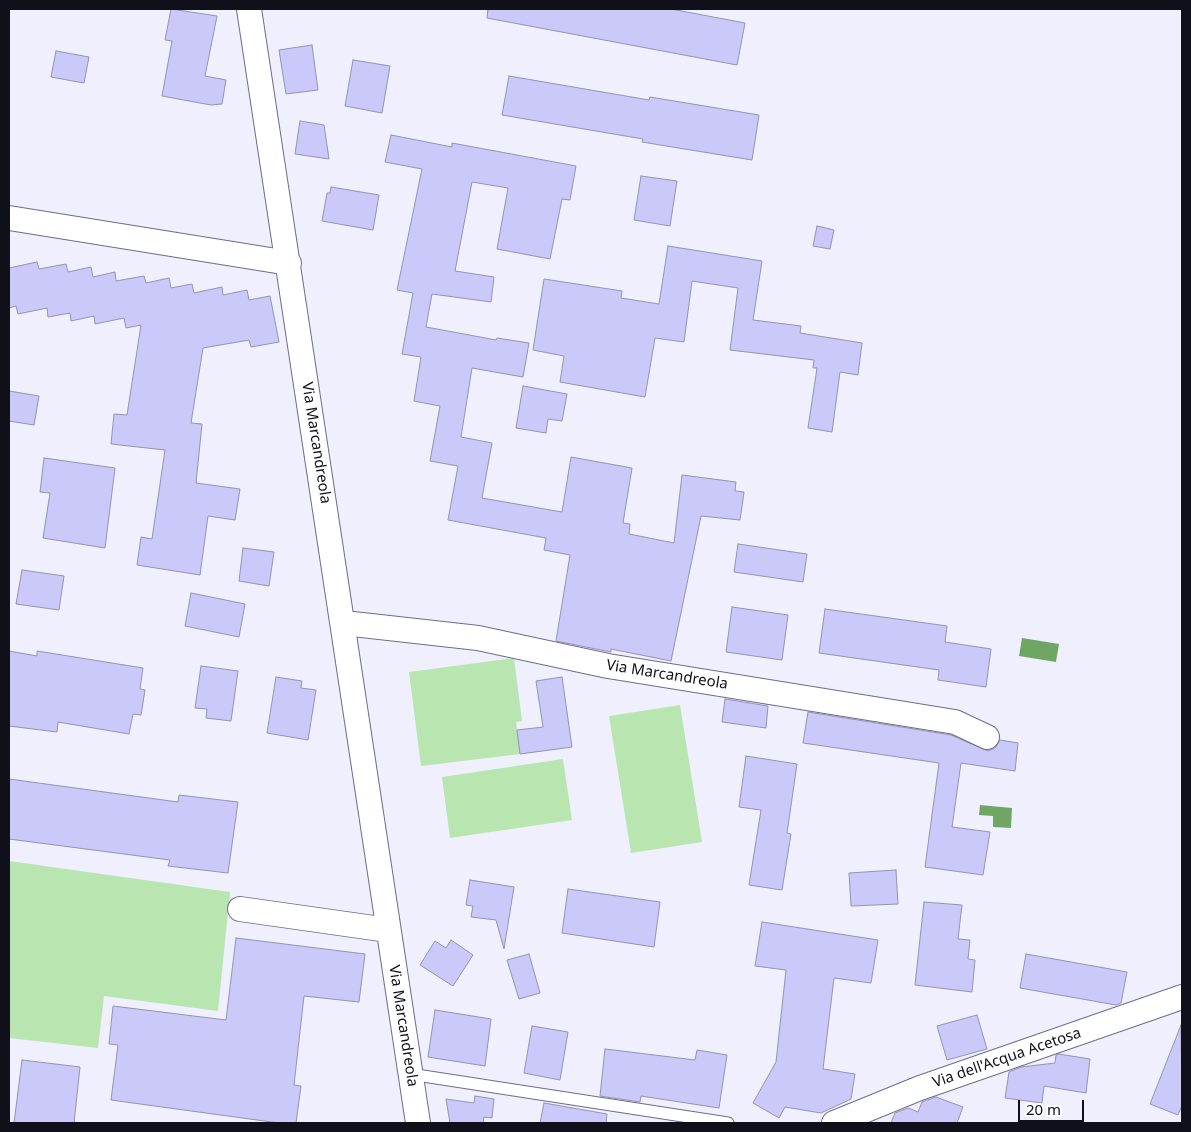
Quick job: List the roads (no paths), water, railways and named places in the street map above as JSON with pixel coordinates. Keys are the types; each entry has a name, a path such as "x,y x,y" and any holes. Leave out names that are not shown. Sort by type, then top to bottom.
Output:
{"street":[{"name":"Via Marcandreola","path":"249,9 344,623 418,1123"},
{"path":"9,218 289,263"},
{"name":"Via Marcandreola","path":"344,623 478,638 608,666 955,722 987,737"},
{"path":"240,909 388,930"},
{"name":"Via dell'Acqua Acetosa","path":"834,1123 920,1088 1182,997"}],"lane":[{"path":"410,1074 728,1123"}]}
